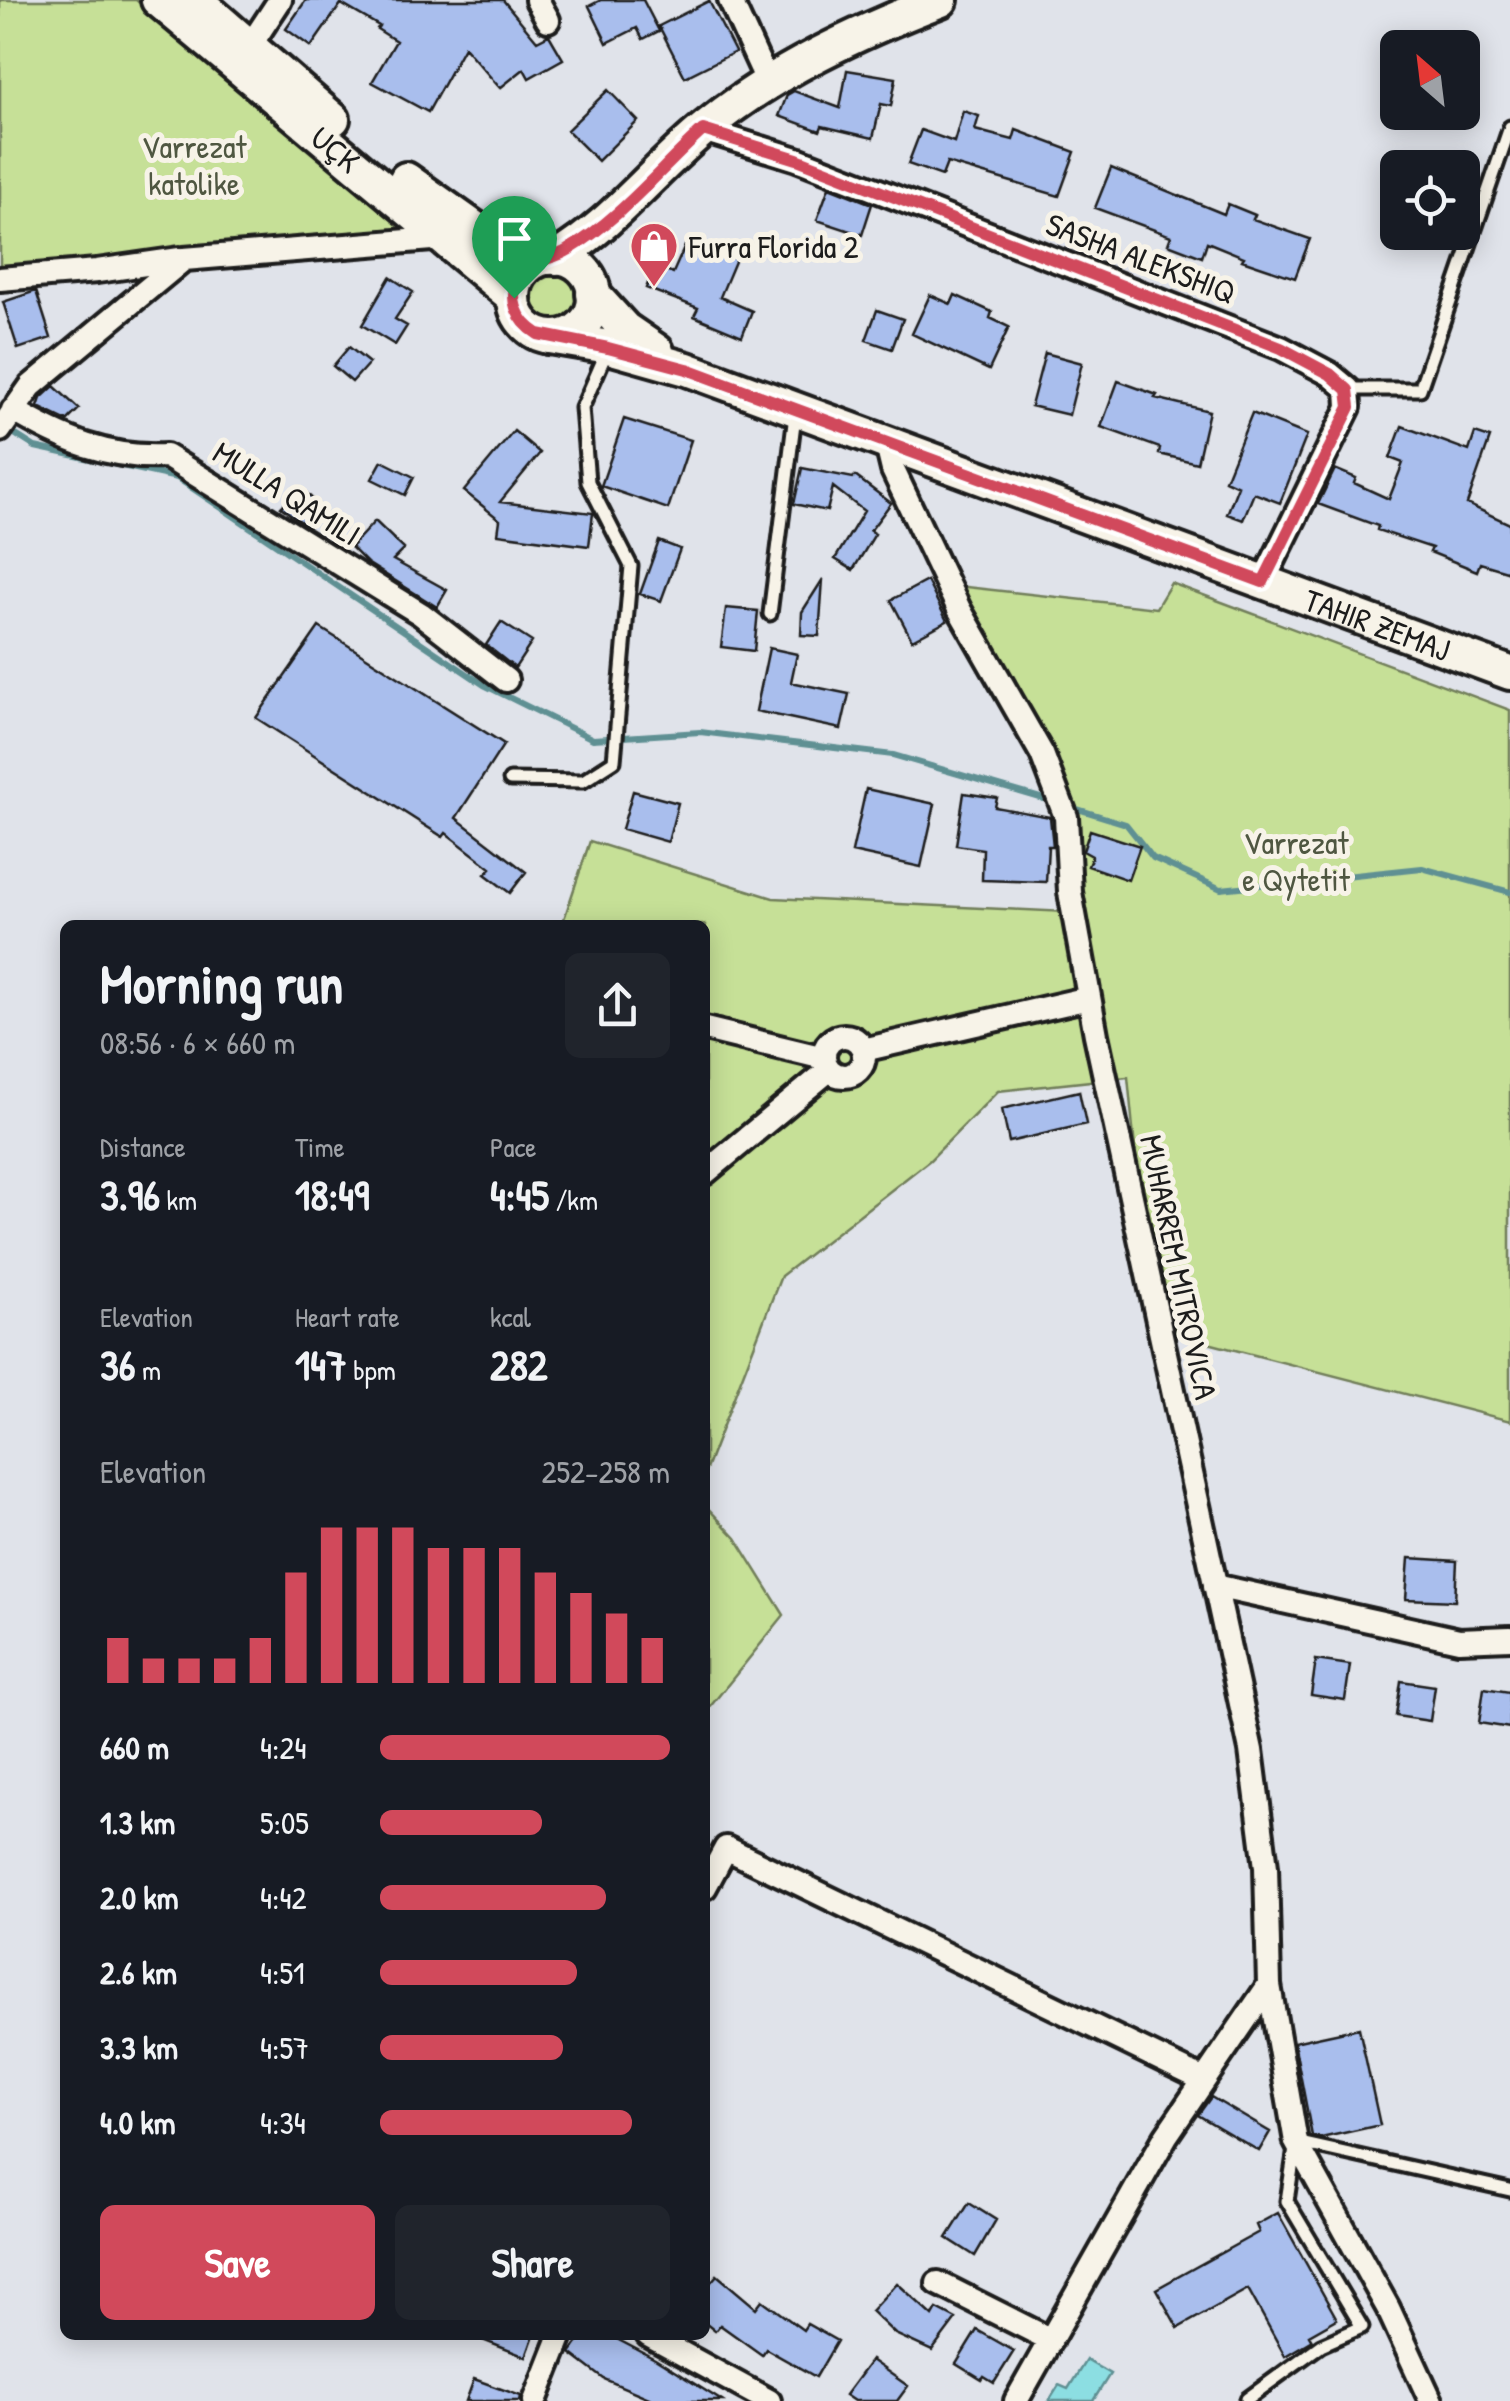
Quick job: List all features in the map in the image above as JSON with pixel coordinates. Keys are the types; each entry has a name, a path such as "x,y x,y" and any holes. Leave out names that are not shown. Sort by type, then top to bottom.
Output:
{"main road":[{"name":"UÇK","path":"158,0 244,56 496,244 552,258"},
{"name":"UÇK","path":"196,0 244,56 514,298"},
{"path":"636,195 596,261 593,306 582,326 561,336 538,334 521,320 514,298 515,286 528,267 552,258 606,224 703,130 768,83 855,37 941,0"},
{"path":"552,258 574,263 592,288"},
{"name":"TAHIR ZEMAJ","path":"592,288 625,329 687,369"},
{"name":"TAHIR ZEMAJ","path":"549,337 687,369 1510,672"}],"street":[{"path":"244,56 280,0"},
{"path":"730,0 768,83"},
{"name":"SASHA ALEKSHIQ","path":"703,130 797,159 1281,348 1330,374 1348,390"},
{"path":"0,280 184,259 444,238"},
{"name":"MULLA QAMILI","path":"184,259 31,386 7,420 102,452 166,456 421,614 506,680"},
{"path":"1263,582 1350,407 1348,390"},
{"name":"MUHARREM MITROVICA","path":"886,441 892,470 958,609 1042,754 1066,817 1070,892 1089,998 1251,1750 1266,1867 1269,1985 1296,2142 1388,2308 1431,2401"},
{"path":"710,1030 826,1064 841,1076 854,1074 862,1064 863,1050 1089,998"},
{"path":"710,1168 826,1064"},
{"path":"1216,1586 1460,1640 1510,1638"},
{"path":"710,1878 726,1848 1204,2080"},
{"path":"1016,2401 1166,2136 1269,1985"},
{"path":"938,2282 1051,2340"},
{"path":"535,2401 559,2340"},
{"path":"657,2340 769,2401"}],"lane":[{"path":"1348,390 1420,389 1510,127"},
{"path":"510,780 583,780 614,761 631,566 588,482 582,408 608,348"},
{"path":"770,614 796,409"},
{"path":"1247,2400 1321,2345 1362,2327 1286,2201 1296,2142 1510,2190"}],"green space":[{"name":"Varrezat katolike","path":"0,0 136,0 403,229 0,269"},
{"path":"557,269 577,278 586,298 577,318 557,327 537,318 528,298 537,278"},
{"name":"Varrezat e Qytetit","path":"1171,583 1510,710 1510,1421 1177,1335 1140,1200 1128,1077 998,1091 930,1160 781,1276 710,1459 710,920 564,920 590,841 773,898 1087,913 1042,728 957,586 1156,608"},
{"path":"710,1510 736,1538 784,1615 710,1707"}],"water":[{"path":"1086,2360 1110,2374 1093,2401 1049,2401 1059,2385 1068,2389"}],"building":[{"path":"306,0 503,0 537,41 549,35 563,59 529,78 524,69 500,88 464,47 428,112 372,82 396,41 377,29 379,26 341,4 311,47 286,29"},
{"path":"601,0 643,0 659,31 643,39 637,28 607,43 589,6"},
{"path":"709,1 735,52 685,77 659,26"},
{"path":"847,70 896,78 891,106 881,104 873,138 822,126 820,131 779,116 787,95 794,91 840,108"},
{"path":"608,90 638,121 598,161 567,130"},
{"path":"963,111 979,116 975,130 1013,140 1016,130 1075,152 1059,196 947,163 942,176 908,164 921,130 954,142"},
{"path":"1111,168 1224,214 1228,204 1255,215 1253,219 1310,239 1295,278 1242,260 1244,257 1207,242 1202,257 1168,244 1171,236 1095,208"},
{"path":"829,187 872,204 862,235 817,220"},
{"path":"688,239 736,259 720,297 752,311 742,336 694,316 698,308 646,288 655,266 673,273"},
{"path":"390,277 413,292 395,319 407,326 395,345 362,325"},
{"path":"36,291 51,338 18,349 3,302"},
{"path":"930,295 951,304 955,295 992,312 990,318 1009,327 989,370 912,334"},
{"path":"877,310 903,319 892,349 866,340"},
{"path":"349,347 369,363 352,382 333,366"},
{"path":"1045,353 1082,363 1069,415 1031,406"},
{"path":"1118,381 1157,395 1155,398 1209,411 1197,463 1159,454 1160,448 1101,427"},
{"path":"54,386 79,409 67,421 38,407 41,398"},
{"path":"1252,413 1307,435 1280,503 1254,493 1243,520 1227,514 1238,486 1225,480"},
{"path":"624,419 691,440 668,509 601,486"},
{"path":"1402,426 1469,451 1475,433 1490,438 1467,504 1510,524 1510,572 1480,563 1477,571 1430,552 1432,548 1377,530 1378,526 1318,504 1335,469 1356,478 1354,483 1389,499 1403,463 1390,458"},
{"path":"514,431 540,453 500,502 593,513 589,546 498,534 500,520 464,491"},
{"path":"382,461 414,477 405,495 372,479"},
{"path":"802,468 855,476 891,503 870,531 875,534 853,570 835,559 864,511 833,487 827,511 794,504"},
{"path":"300,487 324,510 308,527 281,507"},
{"path":"375,521 404,549 393,560 447,590 437,607 367,563 351,547"},
{"path":"659,541 680,549 661,601 640,594"},
{"path":"823,579 819,636 801,635 802,612"},
{"path":"927,581 947,621 912,640 891,600"},
{"path":"726,608 758,611 754,651 721,647"},
{"path":"501,622 532,642 515,668 486,645"},
{"path":"319,627 504,744 456,818 526,872 510,893 485,874 491,868 446,833 443,837 256,718"},
{"path":"769,648 797,654 791,682 849,694 841,729 756,711"},
{"path":"866,789 935,804 921,867 852,852"},
{"path":"633,791 678,803 668,842 622,829"},
{"path":"964,793 997,798 995,807 1050,817 1053,846 1048,846 1046,882 982,880 983,849 956,845"},
{"path":"1090,830 1140,846 1128,880 1088,866 1092,856 1083,851"},
{"path":"1079,1091 1086,1124 1009,1142 1002,1109"},
{"path":"1409,1558 1457,1561 1455,1601 1406,1599"},
{"path":"1316,1660 1350,1665 1345,1700 1311,1695"},
{"path":"1401,1681 1435,1686 1430,1721 1396,1716"},
{"path":"1484,1688 1510,1692 1510,1728 1479,1723"},
{"path":"1359,2028 1380,2125 1321,2138 1312,2136 1294,2042"},
{"path":"1211,2097 1270,2132 1259,2151 1198,2115"},
{"path":"969,2203 996,2220 975,2256 947,2238"},
{"path":"1278,2213 1337,2319 1309,2335 1312,2340 1285,2356 1248,2289 1178,2328 1156,2289 1259,2232 1256,2225"},
{"path":"717,2275 756,2308 762,2300 803,2330 807,2324 837,2341 816,2377 766,2349 762,2355 720,2325 715,2331 710,2327 710,2283"},
{"path":"897,2283 933,2316 937,2309 956,2319 932,2351 895,2334 871,2311"},
{"path":"977,2330 1014,2351 994,2383 956,2364"},
{"path":"483,2340 532,2340 526,2357"},
{"path":"579,2340 619,2340 722,2401 656,2401 604,2379 570,2353"},
{"path":"871,2360 908,2386 897,2401 854,2401 845,2395"},
{"path":"474,2379 521,2396 520,2401 466,2401"}],"waterway":[{"path":"5,428 35,447 177,478 484,685 593,739 700,732 893,755 1054,802"},
{"path":"1071,807 1126,824 1153,858 1221,889 1422,868 1510,892"}],"place":[{"name":"Furra Florida 2","path":"654,288"}],"route":[{"path":"703,130 797,159 1281,348 1330,374 1348,390 1350,407 1263,582 687,369 538,334 521,320 514,298 515,286 528,267 556,258 606,224 703,130"}]}
